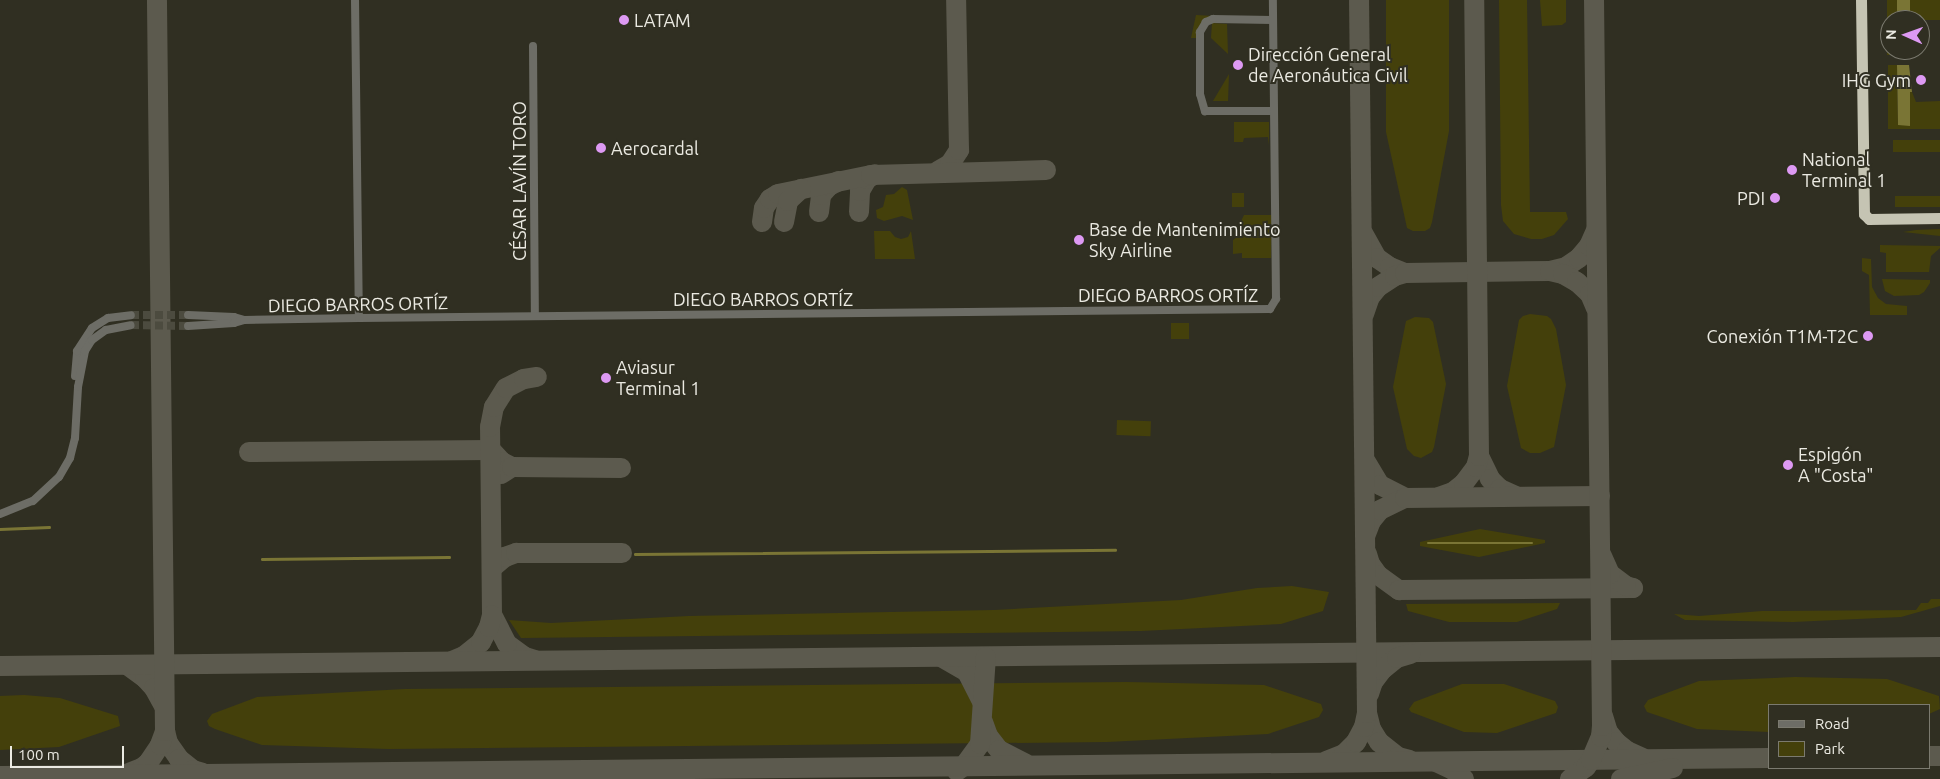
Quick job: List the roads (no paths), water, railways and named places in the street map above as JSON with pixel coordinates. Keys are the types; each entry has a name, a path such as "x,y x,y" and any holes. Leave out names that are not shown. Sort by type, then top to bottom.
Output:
{"highway":[{"path":"1860,0 1863,208 1865,216 1869,219 1940,218"}],"street":[{"path":"354,0 359,318"},
{"path":"1273,0 1274,111 1205,111 1200,94 1200,32 1206,22 1213,19 1273,20"},
{"name":"CÉSAR LAVÍN TORO","path":"533,46 535,316"},
{"name":"DIEGO BARROS ORTÍZ","path":"188,326 234,323 244,320 359,318 1266,310 1273,307 1276,299 1274,111"},
{"path":"78,387 75,378 76,358 84,338 101,321 113,317 131,315"},
{"name":"DIEGO BARROS ORTÍZ","path":"188,315 234,317 244,320"},
{"path":"0,514 33,502 59,478 74,443 82,356 92,340 106,330 131,325"}],"waterway":[{"path":"0,529 49,527"},
{"path":"1428,543 1532,543"},
{"path":"635,554 1115,550"},
{"path":"262,559 449,557"}],"tunnel":[{"path":"131,315 188,315"},
{"path":"131,325 188,326"}],"place":[{"name":"LATAM","path":"624,20"},
{"name":"Dirección General de Aeronáutica Civil","path":"1238,65"},
{"name":"IHG Gym","path":"1921,80"},
{"name":"Aerocardal","path":"601,148"},
{"name":"National Terminal 1","path":"1792,170"},
{"name":"PDI","path":"1775,198"},
{"name":"Base de Mantenimiento Sky Airline","path":"1079,240"},
{"name":"Conexión T1M-T2C","path":"1868,336"},
{"name":"Aviasur Terminal 1","path":"606,378"},
{"name":"Espigón A \"Costa\"","path":"1788,465"}]}
